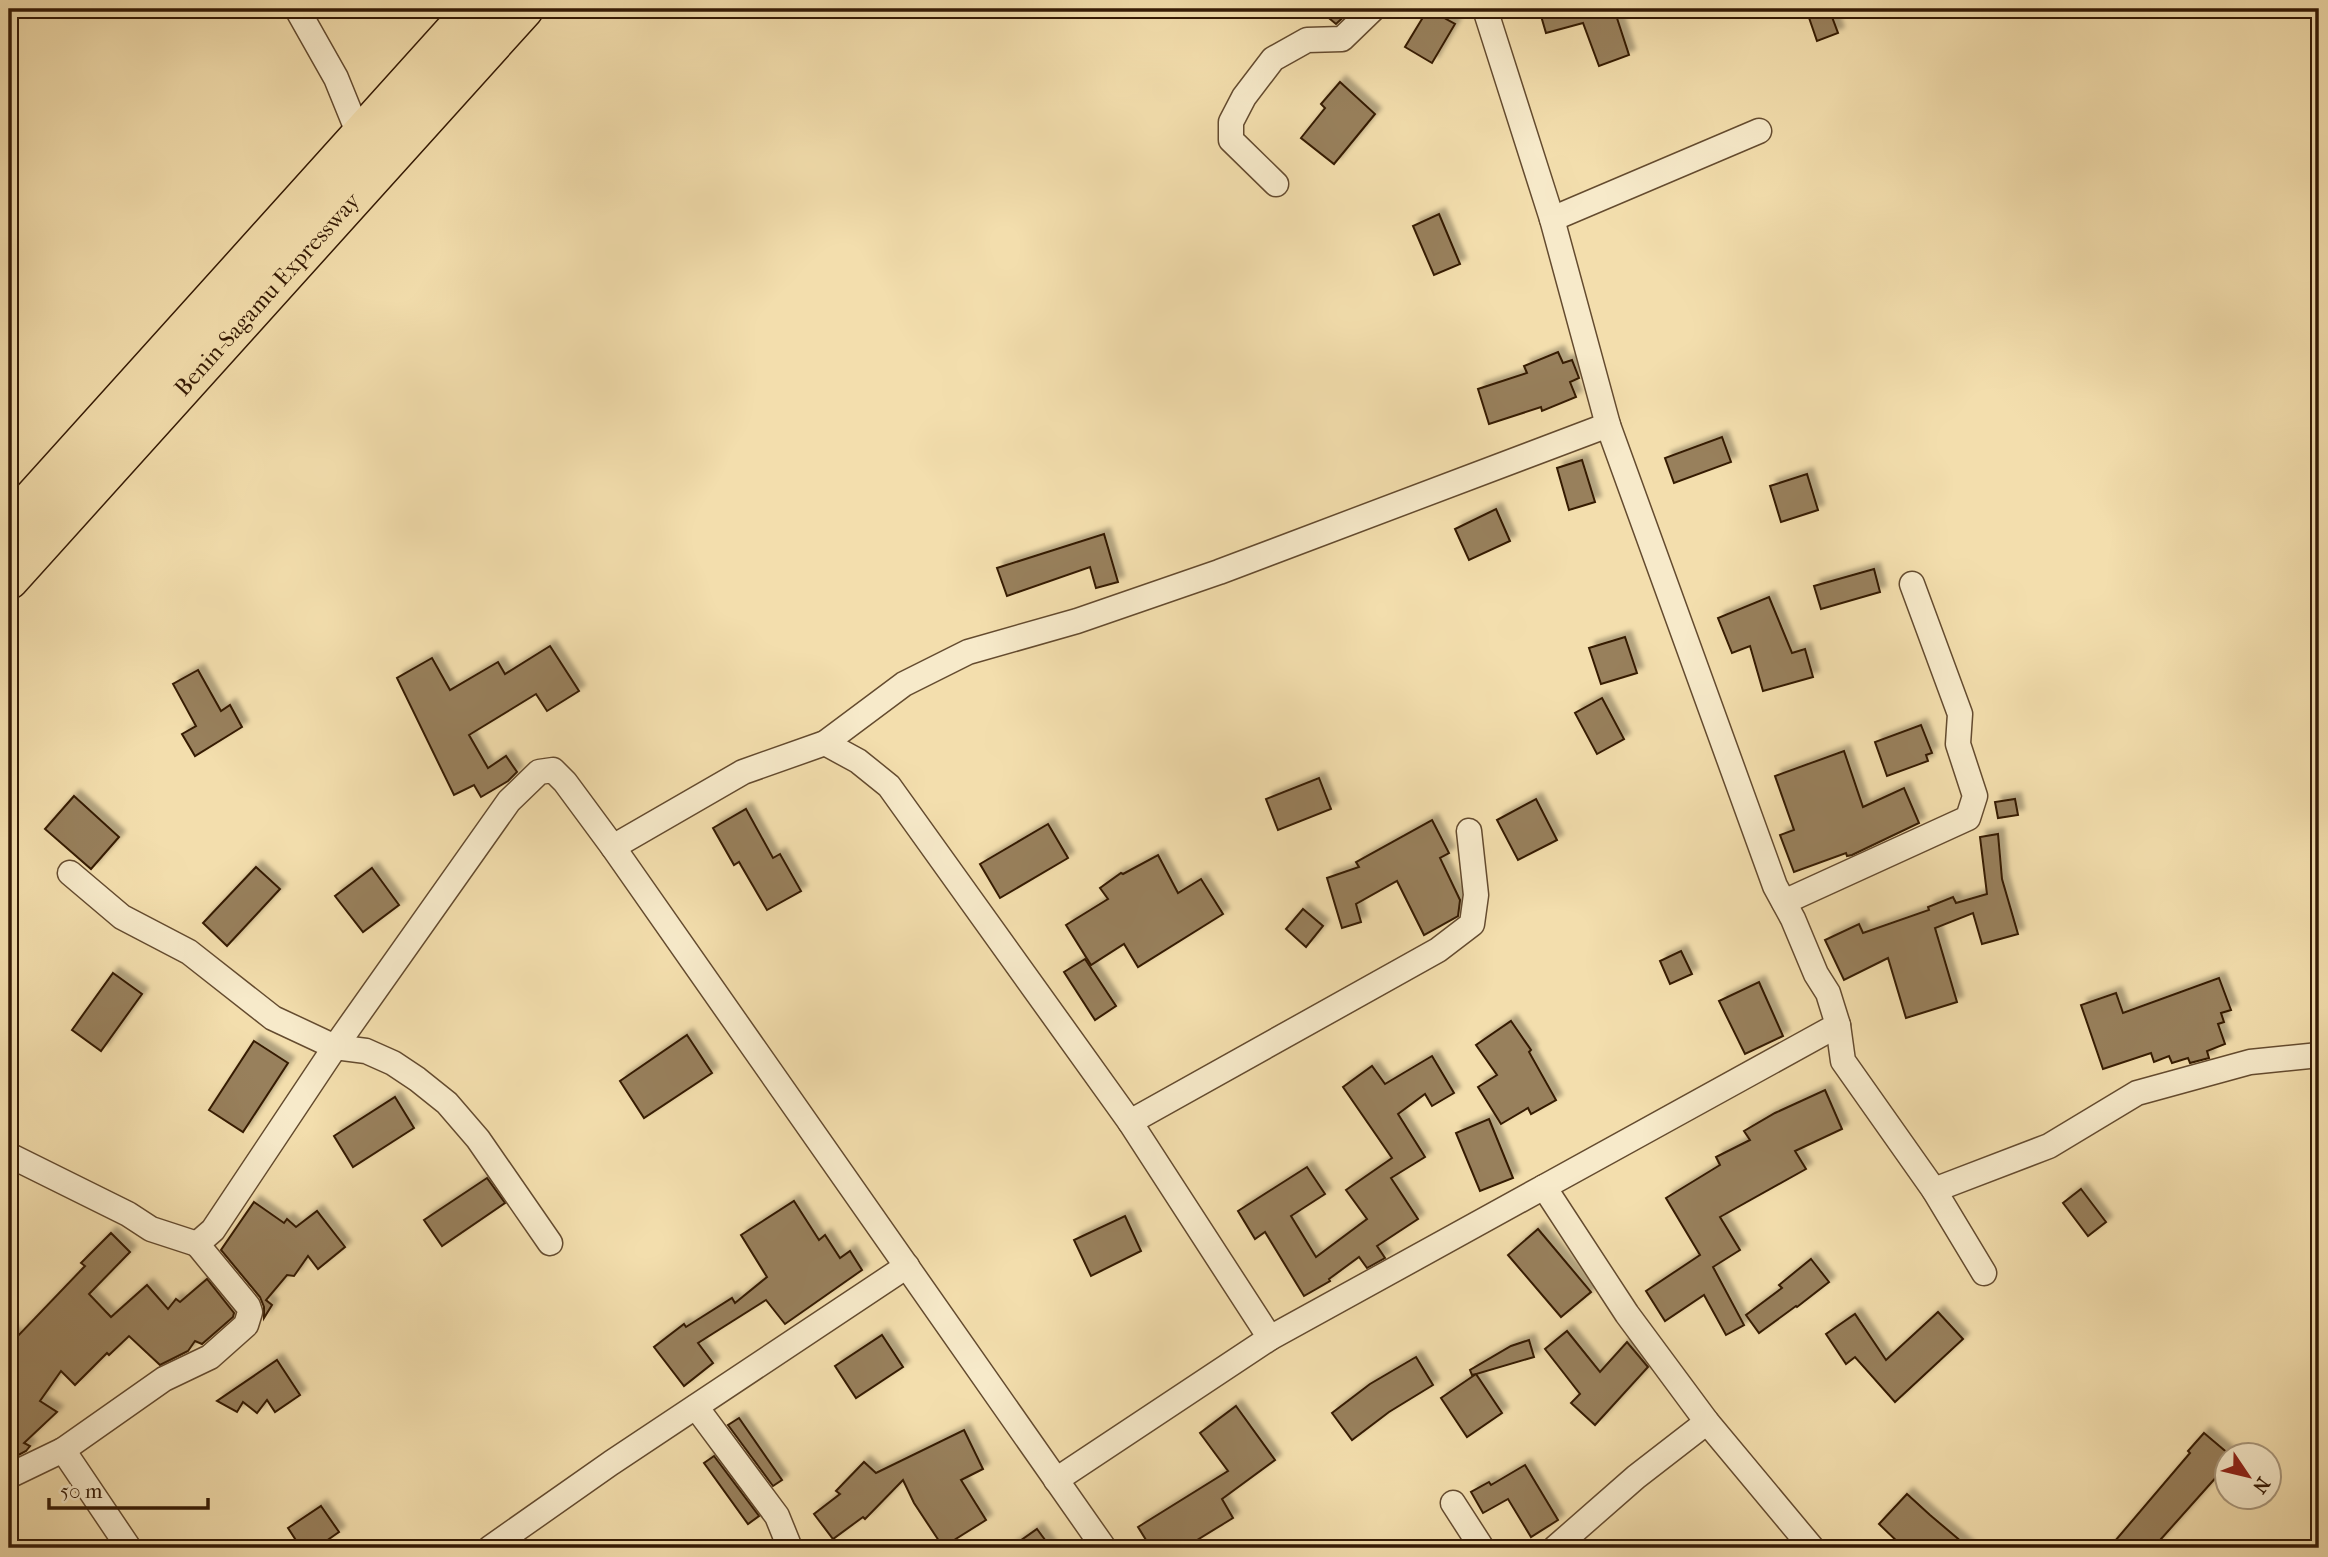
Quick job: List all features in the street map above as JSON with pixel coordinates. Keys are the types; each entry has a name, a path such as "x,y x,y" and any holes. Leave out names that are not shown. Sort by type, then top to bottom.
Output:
{"highway":[{"name":"Benin-Sagamu Expressway","path":"9,525 474,9"},
{"name":"Benin-Sagamu Expressway","path":"9,579 524,9"}],"street":[{"path":"1276,184 1231,140 1231,122 1244,97 1273,59 1307,40 1342,39 1373,9"},
{"path":"1485,9 1552,219 1608,425 1770,873 1816,974 1828,993 1838,1025 1843,1061 1934,1190 1984,1273"},
{"path":"303,11 336,78 360,138"},
{"path":"1552,219 1759,131"},
{"path":"613,847 743,772 825,743 904,684 968,652 1077,621 1219,572 1608,425"},
{"path":"1784,902 1968,818 1975,796 1958,744 1960,714 1912,584"},
{"path":"825,743 858,761 889,786 1130,1122 1270,1338"},
{"path":"197,1244 213,1230 335,1047 509,801 539,772 553,770 613,847 1104,1548"},
{"path":"1130,1122 1438,950 1472,924 1476,895 1469,831"},
{"path":"69,873 122,917 188,952 273,1018 335,1047 366,1051 393,1063 447,1103 478,1139 550,1243"},
{"path":"1056,1480 1270,1338 1838,1025"},
{"path":"1934,1190 2049,1146 2137,1093 2250,1062 2319,1055"},
{"path":"9,1156 128,1214 151,1229 197,1244 248,1306 250,1312 246,1325 210,1357 164,1379 63,1450 9,1476"},
{"path":"1544,1187 1627,1314 1707,1422 1812,1548"},
{"path":"489,1548 907,1266"},
{"path":"696,1407 777,1516 790,1548"},
{"path":"1555,1548 1636,1477 1707,1422"},
{"path":"63,1450 129,1548"},
{"path":"1453,1503 1482,1548"}],"building":[{"path":"1318,9 1352,9 1336,24"},
{"path":"1428,9 1455,24 1432,63 1405,47"},
{"path":"1539,9 1614,9 1629,55 1599,66 1583,23 1546,33"},
{"path":"1806,9 1829,9 1838,33 1817,41"},
{"path":"1340,82 1375,114 1334,164 1301,138 1325,108 1321,104"},
{"path":"1439,214 1460,264 1434,275 1413,226"},
{"path":"1558,352 1563,363 1572,360 1579,378 1570,382 1576,397 1542,411 1541,407 1489,424 1478,389 1527,373 1524,366"},
{"path":"1722,437 1731,462 1674,483 1665,458"},
{"path":"1582,460 1595,502 1569,510 1557,468"},
{"path":"1807,474 1818,510 1781,522 1770,486"},
{"path":"1496,509 1510,541 1469,560 1455,529"},
{"path":"1104,534 1118,582 1096,588 1090,567 1007,596 997,568"},
{"path":"1874,569 1880,592 1821,609 1814,586"},
{"path":"1769,597 1792,653 1805,649 1813,677 1763,691 1750,646 1732,653 1718,618"},
{"path":"1625,637 1637,673 1601,684 1589,648"},
{"path":"550,646 579,691 547,711 536,694 469,735 488,768 506,756 517,772 508,781 481,797 474,785 454,795 397,678 432,658 450,690 498,662 505,674"},
{"path":"198,670 221,711 230,705 242,727 195,756 182,734 196,726 173,684"},
{"path":"1602,698 1624,739 1597,754 1575,713"},
{"path":"1921,725 1932,753 1926,755 1928,761 1887,776 1875,742"},
{"path":"1844,751 1863,807 1904,788 1919,823 1852,855 1847,856 1846,853 1794,872 1780,835 1794,830 1775,776"},
{"path":"1319,778 1331,809 1278,830 1266,799"},
{"path":"74,796 119,837 91,869 45,829"},
{"path":"1536,799 1557,840 1518,860 1497,820"},
{"path":"2015,799 2018,815 1998,818 1995,802"},
{"path":"746,809 773,858 780,854 801,891 767,910 739,862 734,865 713,828"},
{"path":"1432,820 1449,853 1440,858 1460,900 1458,916 1424,935 1397,881 1356,904 1361,922 1342,928 1327,878 1359,867 1356,862"},
{"path":"1048,824 1068,858 1000,898 980,864"},
{"path":"1998,834 2002,879 2018,934 1982,944 1973,913 1935,928 1957,1002 1906,1018 1888,958 1844,980 1825,940 1859,924 1863,933 1929,910 1928,907 1953,897 1956,903 1987,894 1980,837"},
{"path":"1158,855 1178,893 1201,879 1223,914 1138,967 1124,944 1091,965 1066,925 1108,899 1100,888 1121,873"},
{"path":"256,867 280,889 227,946 203,923"},
{"path":"372,868 399,905 363,932 335,896"},
{"path":"1303,909 1323,926 1306,947 1286,929"},
{"path":"1681,951 1692,974 1670,984 1660,961"},
{"path":"1085,959 1116,1006 1095,1020 1064,972"},
{"path":"113,973 142,994 101,1051 72,1030"},
{"path":"2219,978 2231,1010 2221,1013 2224,1022 2218,1024 2225,1044 2207,1051 2209,1058 2190,1063 2188,1058 2172,1063 2169,1056 2154,1062 2151,1053 2103,1069 2081,1005 2116,993 2123,1013"},
{"path":"1759,982 1783,1036 1745,1054 1719,1001"},
{"path":"1511,1021 1531,1050 1529,1052 1556,1100 1531,1114 1528,1108 1501,1124 1478,1087 1497,1075 1476,1045"},
{"path":"687,1035 712,1073 644,1118 620,1081"},
{"path":"254,1041 288,1063 243,1132 209,1110"},
{"path":"1432,1056 1454,1093 1432,1106 1425,1094 1398,1114 1425,1157 1391,1178 1418,1219 1377,1246 1385,1258 1367,1268 1359,1257 1329,1279 1330,1281 1304,1296 1265,1232 1255,1239 1238,1211 1307,1167 1325,1194 1291,1216 1316,1257 1367,1219 1346,1190 1392,1158 1343,1087 1372,1066 1385,1084"},
{"path":"1825,1090 1842,1129 1795,1151 1806,1169 1720,1217 1740,1250 1713,1267 1744,1325 1726,1335 1704,1295 1665,1321 1646,1291 1700,1255 1666,1198 1720,1165 1716,1157 1750,1140 1744,1131"},
{"path":"395,1097 414,1128 353,1167 334,1136"},
{"path":"1489,1119 1513,1178 1480,1191 1456,1133"},
{"path":"487,1178 505,1203 442,1246 424,1220"},
{"path":"2081,1189 2106,1222 2088,1236 2063,1203"},
{"path":"794,1201 819,1240 825,1235 840,1258 850,1251 862,1270 785,1324 766,1300 698,1343 713,1363 684,1386 654,1347 684,1324 686,1327 732,1298 735,1303 767,1277 741,1235"},
{"path":"254,1202 284,1223 287,1219 296,1227 317,1211 345,1247 318,1269 308,1256 294,1276 287,1275 266,1300 272,1305 264,1318 260,1297 221,1250"},
{"path":"1125,1216 1141,1251 1091,1276 1074,1240"},
{"path":"1538,1229 1591,1292 1561,1317 1508,1255"},
{"path":"111,1233 130,1252 89,1294 111,1317 147,1285 168,1309 176,1299 180,1302 207,1279 234,1313 233,1317 202,1344 195,1341 188,1351 160,1365 129,1336 109,1355 107,1353 75,1385 61,1371 40,1401 57,1412 24,1443 30,1446 26,1451 9,1460 9,1331 17,1337 85,1266 81,1263"},
{"path":"1811,1259 1829,1282 1759,1333 1746,1315 1782,1288 1779,1285"},
{"path":"1938,1312 1963,1339 1895,1402 1855,1357 1846,1364 1826,1334 1855,1314 1886,1360"},
{"path":"1567,1331 1600,1372 1627,1342 1648,1367 1595,1425 1571,1403 1580,1394 1545,1349"},
{"path":"882,1335 903,1367 856,1398 835,1366"},
{"path":"1529,1340 1534,1357 1472,1375 1470,1370 1511,1346"},
{"path":"1416,1357 1433,1385 1389,1412 1352,1440 1332,1413 1370,1384"},
{"path":"277,1360 300,1395 275,1412 267,1400 257,1413 243,1402 237,1412 217,1401"},
{"path":"1476,1374 1502,1413 1467,1437 1441,1398"},
{"path":"1236,1406 1275,1460 1222,1499 1233,1518 1184,1548 1151,1548 1138,1527 1228,1471 1200,1433"},
{"path":"739,1418 782,1480 773,1486 728,1425"},
{"path":"964,1430 983,1469 961,1480 986,1520 943,1547 914,1503 903,1480 865,1519 863,1517 833,1539 814,1514 840,1494 836,1491 864,1462 876,1473"},
{"path":"2204,1433 2215,1442 2212,1442 2212,1482 2153,1548 2109,1548 2190,1453 2188,1451"},
{"path":"714,1456 759,1516 748,1524 704,1463"},
{"path":"1525,1465 1558,1520 1531,1537 1508,1499 1483,1513 1471,1492 1489,1482 1491,1485"},
{"path":"1907,1494 1969,1548 1904,1548 1879,1524"},
{"path":"321,1506 339,1532 316,1548 301,1548 288,1528"},
{"path":"1037,1529 1051,1548 1010,1548"}]}
